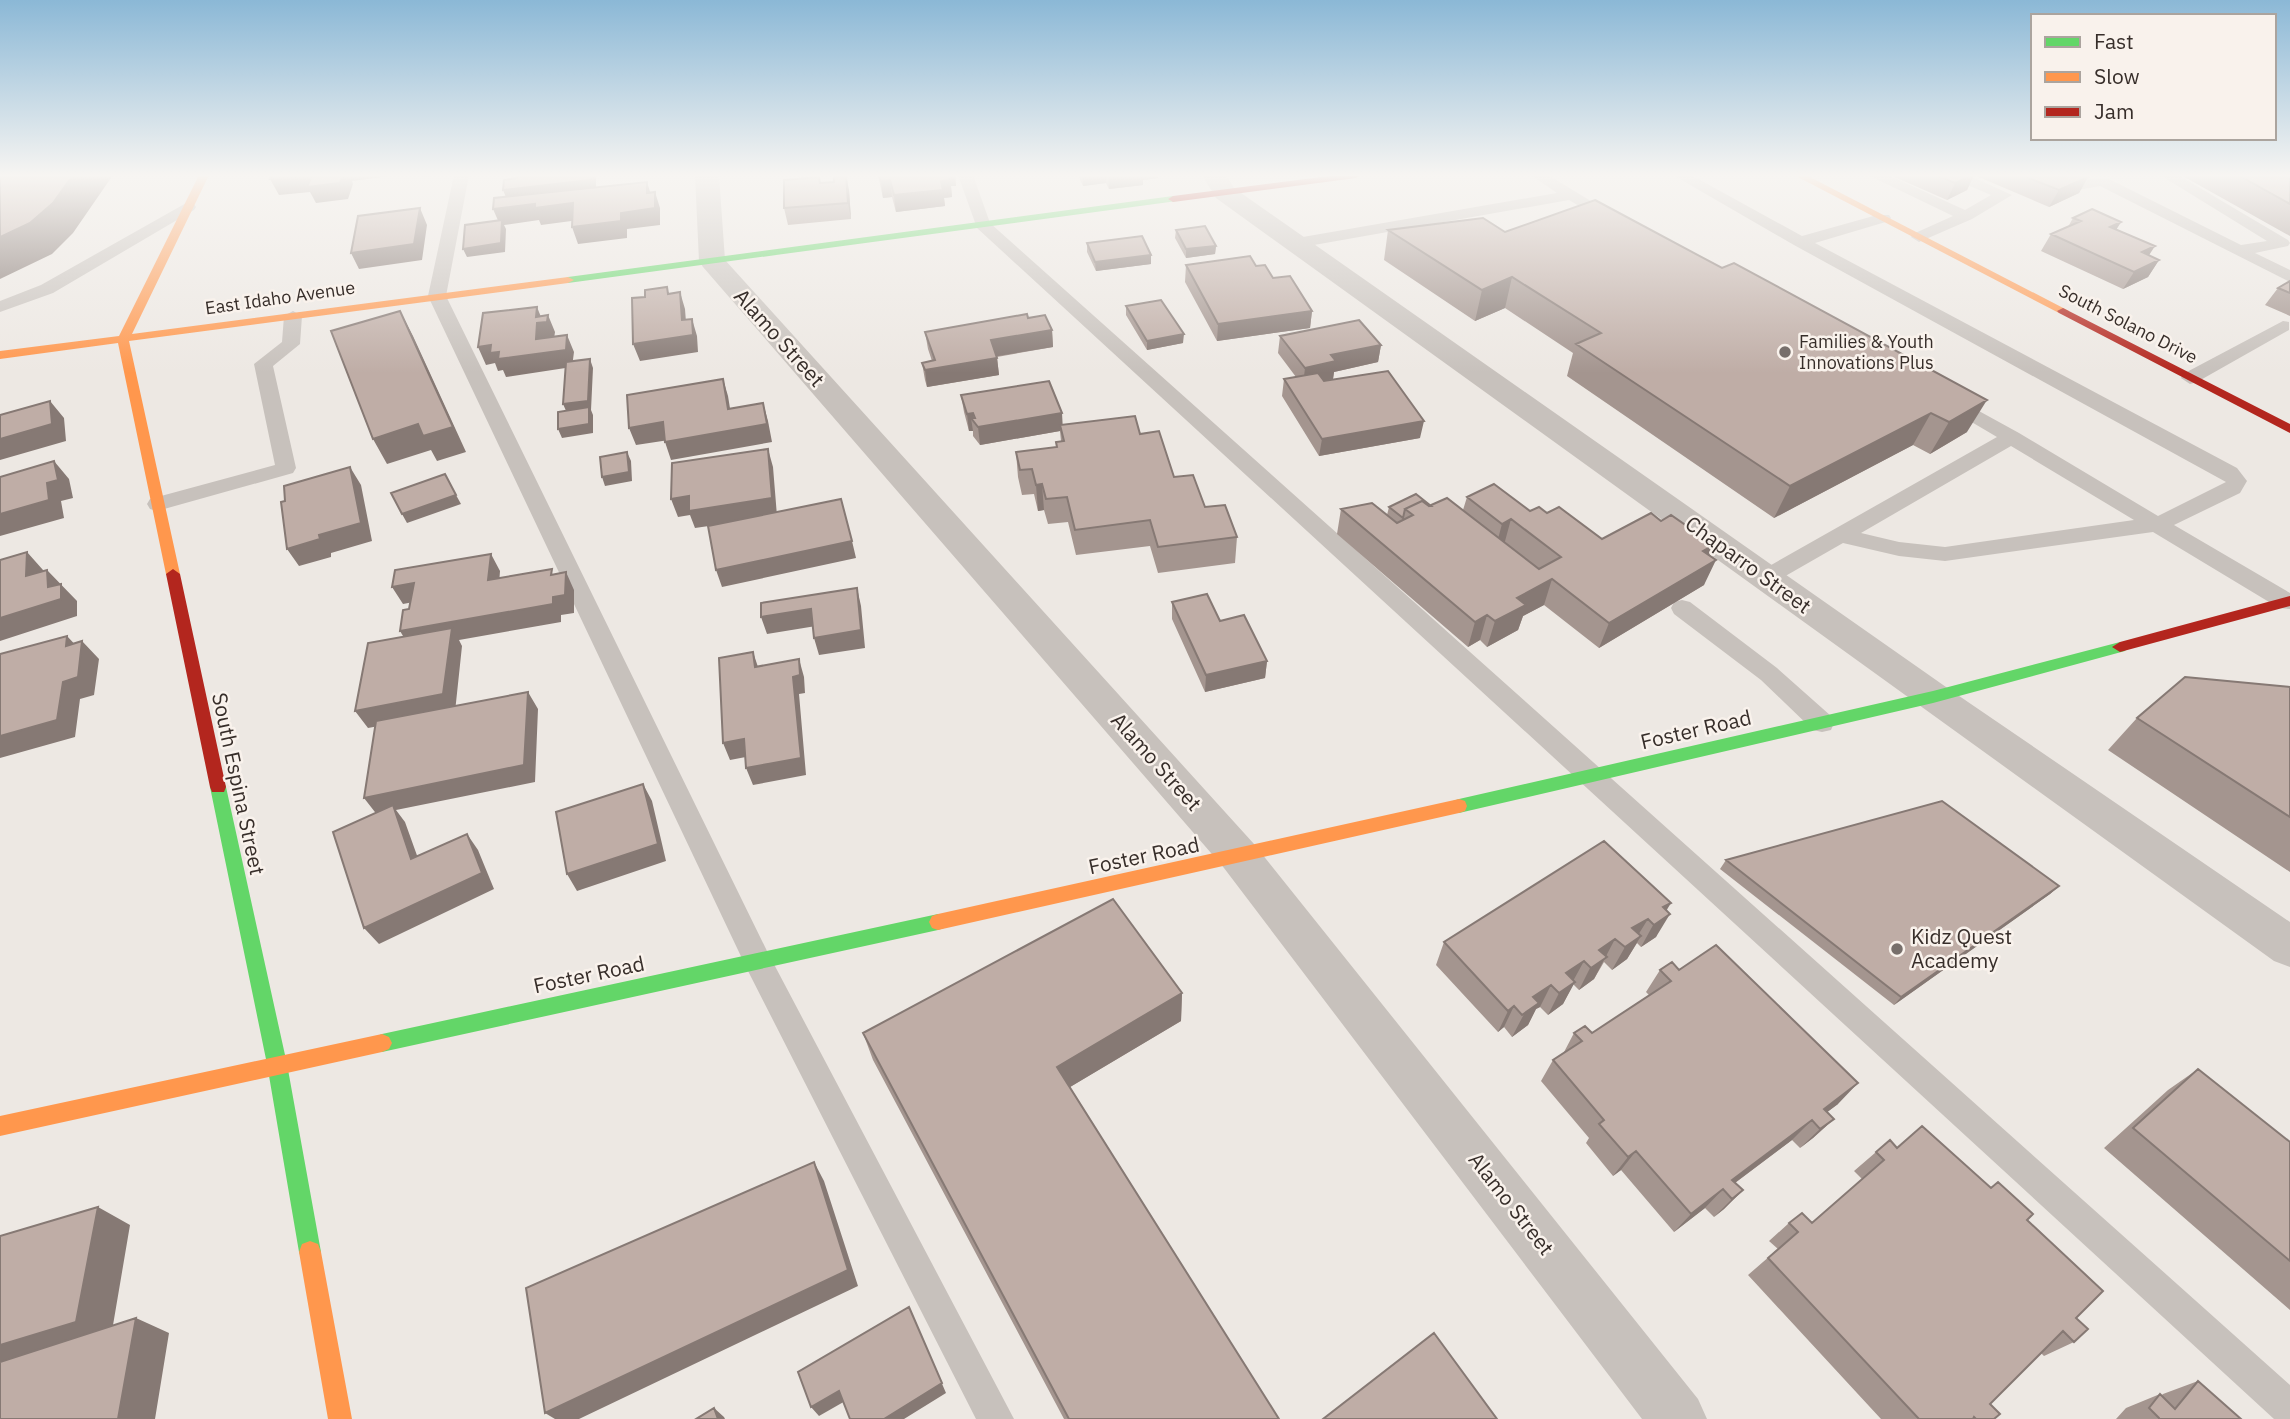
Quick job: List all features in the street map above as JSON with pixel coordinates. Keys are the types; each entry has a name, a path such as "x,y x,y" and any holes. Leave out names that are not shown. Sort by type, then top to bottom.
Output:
{"street":[{"path":"123,340 171,241"},
{"path":"711,241 712,261"},
{"name":"East Idaho Avenue","path":"0,355 861,241"},
{"name":"South Solano Drive","path":"1927,241 2290,429"},
{"name":"Chaparro Street","path":"1297,243 1765,578 2290,947"},
{"name":"Alamo Street","path":"712,261 1240,856 1678,1419"},
{"name":"South Espina Street","path":"123,340 276,1064 340,1419"},
{"name":"Foster Road","path":"0,1126 1240,856 1822,723 1933,697 2289,602"}],"lane":[{"path":"0,306 47,289 129,241"},
{"path":"448,241 437,296 757,960 996,1419"},
{"path":"1001,241 2290,1409"},
{"path":"1297,243 1307,241"},
{"path":"2218,241 2290,277"},
{"path":"2237,251 2282,243 2279,241"},
{"path":"1800,242 2230,473 2237,481 2233,488 2158,524 1945,554 1899,549 1840,535"},
{"path":"157,504 286,468 263,363 290,344 293,316"},
{"path":"2190,378 2283,326"},
{"path":"1928,389 2289,602"},
{"path":"1765,578 2012,438"},
{"path":"1682,608 1769,674 1822,723"}],"building":[{"path":"353,241 414,241 414,244 351,253"},
{"path":"464,241 501,241 501,243 463,249"},
{"path":"1144,241 1151,255 1095,262 1087,243"},
{"path":"1182,241 1213,241 1216,246 1186,249"},
{"path":"1406,241 1672,241 1722,268 1734,263 1987,400 1949,422 1931,413 1790,486 1576,344 1601,333 1512,277 1482,290"},
{"path":"2067,241 2144,241 2155,246 2142,252 2159,260 2134,272"},
{"path":"1250,256 1256,266 1265,265 1273,278 1290,276 1312,311 1218,324 1186,265"},
{"path":"2290,281 2290,293 2278,288"},
{"path":"667,287 668,294 680,292 682,320 692,319 693,335 633,344 632,298 645,297 645,290"},
{"path":"1161,300 1184,334 1147,341 1126,306"},
{"path":"537,307 536,317 548,315 547,322 537,323 536,339 567,335 566,350 498,359 499,352 490,353 491,345 478,347 483,313"},
{"path":"400,311 453,427 423,436 418,424 373,439 331,331"},
{"path":"1027,314 1028,318 1045,315 1052,330 991,340 997,358 925,370 922,363 935,360 925,332"},
{"path":"1359,320 1381,345 1331,355 1336,361 1305,368 1280,336"},
{"path":"590,359 588,401 563,404 566,362"},
{"path":"1388,371 1424,421 1322,439 1284,379 1318,373 1324,381"},
{"path":"723,379 728,409 763,403 767,424 665,442 663,422 629,428 627,395"},
{"path":"1049,381 1062,413 978,427 971,418 975,418 973,413 967,414 961,395"},
{"path":"50,401 52,424 0,439 0,415"},
{"path":"589,407 589,424 558,429 558,412"},
{"path":"1135,416 1140,434 1159,431 1174,477 1193,475 1205,507 1225,505 1237,537 1158,547 1150,520 1075,530 1067,497 1046,499 1042,484 1036,485 1032,469 1020,470 1016,452 1057,447 1056,442 1064,441 1060,425"},
{"path":"768,449 772,498 689,511 689,496 671,499 672,463"},
{"path":"627,452 629,472 602,477 600,457"},
{"path":"54,461 58,480 47,483 49,500 0,514 0,477"},
{"path":"350,467 361,523 319,535 320,539 287,549 281,502 285,501 284,486"},
{"path":"445,474 456,495 402,514 391,493"},
{"path":"1494,484 1530,511 1539,507 1547,513 1559,507 1602,539 1651,513 1661,521 1671,515 1714,545 1703,551 1716,560 1609,623 1552,579 1517,598 1526,605 1495,621 1487,615 1475,622 1341,509 1372,503 1397,523 1413,515 1405,509 1422,501 1429,506 1447,498 1539,569 1561,557 1511,519 1502,524 1467,497"},
{"path":"1416,494 1431,506 1422,501 1405,509 1403,518 1389,507"},
{"path":"841,499 852,541 716,570 708,526"},
{"path":"27,552 26,576 47,570 48,587 61,584 61,599 0,618 0,560"},
{"path":"491,554 488,580 552,569 551,575 566,572 565,595 553,597 553,604 400,631 403,610 409,609 414,583 392,587 395,570"},
{"path":"857,588 861,630 814,638 811,609 761,617 761,603"},
{"path":"1207,594 1220,621 1244,615 1267,661 1206,675 1172,602"},
{"path":"452,628 443,694 355,711 368,643"},
{"path":"67,636 66,646 82,641 78,677 63,682 57,720 0,736 0,654"},
{"path":"753,652 755,667 799,659 800,675 793,677 801,758 746,768 744,739 723,743 719,658"},
{"path":"2185,677 2290,687 2290,817 2137,718"},
{"path":"528,692 524,765 364,798 376,721"},
{"path":"643,784 658,844 567,874 556,812"},
{"name":"Kidz Quest Academy","path":"1942,801 2059,886 1901,997 1726,860"},
{"path":"393,805 411,859 467,834 482,873 364,928 333,832"},
{"path":"1604,841 1671,903 1663,907 1670,914 1654,925 1648,919 1632,928 1641,936 1625,947 1615,939 1599,950 1607,957 1591,968 1584,961 1566,973 1575,982 1559,993 1551,985 1533,997 1539,1003 1522,1015 1514,1006 1508,1011 1444,942"},
{"path":"1113,899 1182,993 1057,1067 1279,1419 1069,1419 863,1033"},
{"path":"1716,945 1858,1083 1824,1109 1834,1119 1820,1129 1812,1120 1732,1180 1743,1190 1732,1199 1723,1189 1691,1214 1636,1151 1628,1157 1599,1124 1604,1120 1553,1060 1582,1041 1574,1033 1585,1026 1592,1033 1671,981 1660,970 1672,962 1679,970"},
{"path":"2198,1069 2290,1142 2290,1261 2133,1128"},
{"path":"1922,1126 1991,1188 1998,1182 2033,1214 2027,1220 2103,1291 2076,1318 2088,1329 2074,1342 2063,1331 1990,1404 2000,1414 1994,1419 1919,1419 1768,1258 1798,1232 1789,1223 1802,1213 1812,1223 1884,1160 1876,1152 1890,1140 1897,1148"},
{"path":"814,1162 848,1270 545,1413 526,1288"},
{"path":"98,1207 76,1322 0,1345 0,1236"},
{"path":"909,1307 942,1383 884,1419 850,1419 839,1391 811,1407 798,1372"},
{"path":"136,1318 118,1419 0,1419 0,1362"},
{"path":"1434,1333 1497,1419 1323,1419"},
{"path":"2198,1381 2241,1419 2159,1419 2149,1408 2160,1394 2175,1409"},
{"path":"714,1408 718,1419 696,1419"}],"traffic: fast":[{"path":"568,280 858,241"},
{"path":"1459,806 1933,697 2120,647"},
{"path":"218,787 277,1064 310,1252"},
{"path":"382,1043 938,922"}],"traffic: slow":[{"path":"171,241 123,340 173,574"},
{"path":"1928,241 2063,311"},
{"path":"0,355 568,280"},
{"path":"938,922 1459,806"},
{"path":"0,1126 382,1043"},
{"path":"310,1252 340,1419"}],"traffic: jam":[{"path":"2063,311 2290,429"},
{"path":"173,574 218,787"},
{"path":"2120,647 2290,601"}],"place":[{"name":"Families & Youth Innovations Plus","path":"1785,352"},
{"name":"Kidz Quest Academy","path":"1897,949"}]}
